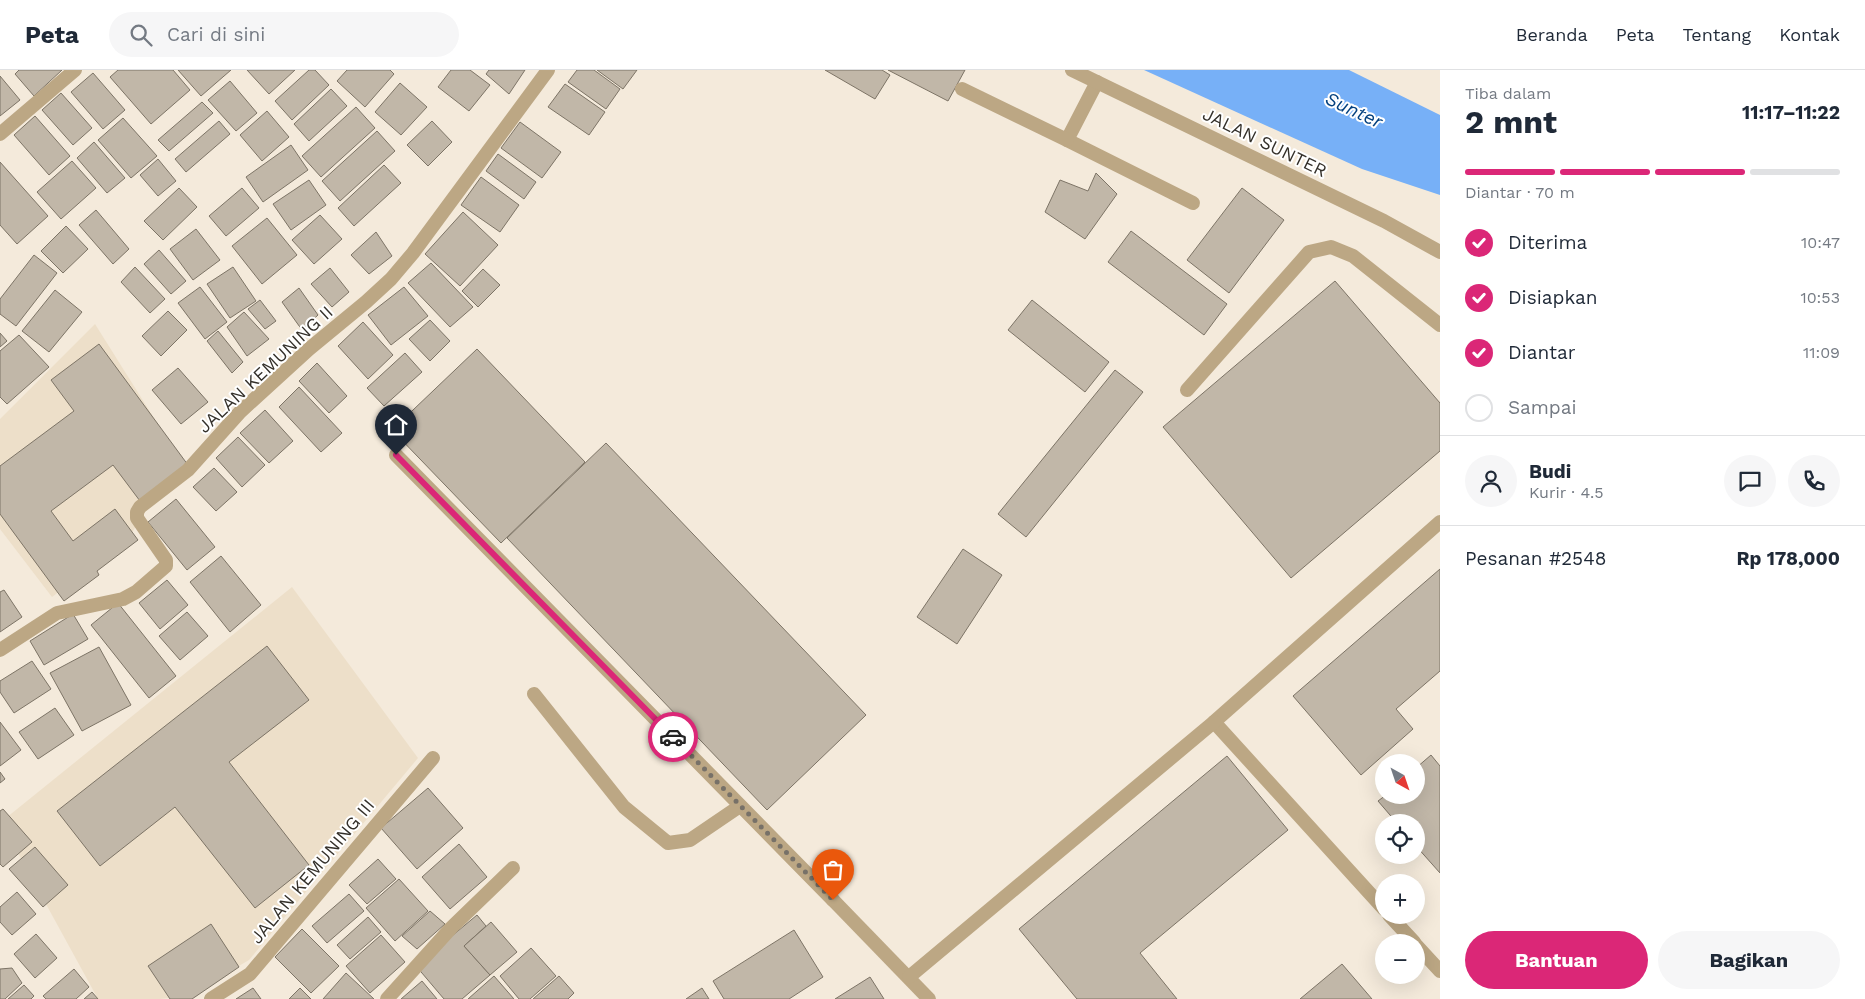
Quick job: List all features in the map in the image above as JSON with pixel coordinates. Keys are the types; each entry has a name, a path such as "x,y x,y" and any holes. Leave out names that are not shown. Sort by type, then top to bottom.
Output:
{"street":[{"path":"0,134 75,70"},
{"name":"JALAN KEMUNING II","path":"0,650 57,612 123,599 136,592 166,566 166,560 137,518 136,512 140,507 176,481 240,412 390,279 413,253 548,70"},
{"name":"JALAN SUNTER","path":"1072,70 1384,221 1440,252"},
{"path":"1067,140 1097,82"},
{"path":"962,89 1193,203"},
{"path":"1187,390 1309,252 1331,247 1353,256 1440,325"},
{"path":"396,455 929,999"},
{"path":"909,977 1214,722 1440,522"},
{"path":"534,694 624,807 668,843 690,840 740,806"},
{"path":"1214,722 1375,899"},
{"name":"JALAN KEMUNING III","path":"211,999 250,974 433,758"},
{"path":"387,999 451,928 513,868"},
{"path":"1397,924 1406,934"},
{"path":"1425,955 1440,971"}],"shaded area":[{"path":"95,324 179,458 128,539 52,597 0,529 0,419"},
{"path":"292,587 418,758 249,960 188,996 160,999 98,999 1,822"}],"water":[{"name":"Sunter","path":"1144,70 1349,70 1440,115 1440,195 1362,169"}],"building":[{"path":"19,70 62,70 34,96 15,74"},
{"path":"118,70 173,70 190,90 151,124 110,77"},
{"path":"178,70 231,70 201,96"},
{"path":"247,70 295,70 269,94"},
{"path":"309,70 315,70 329,85 292,120 275,101"},
{"path":"347,70 390,70 394,74 365,107 337,81"},
{"path":"451,70 470,70 490,85 469,111 438,87"},
{"path":"489,70 525,70 509,94 486,74"},
{"path":"577,70 594,70 620,89 606,109 568,82"},
{"path":"597,70 637,70 623,89"},
{"path":"825,70 882,70 890,75 875,99"},
{"path":"888,70 965,70 948,101"},
{"path":"93,73 125,110 103,129 71,92"},
{"path":"0,76 20,100 0,116"},
{"path":"230,81 257,113 236,131 208,100"},
{"path":"400,83 427,107 401,135 375,112"},
{"path":"565,84 605,112 589,135 548,107"},
{"path":"331,89 347,106 309,141 294,124"},
{"path":"61,93 92,128 73,145 42,110"},
{"path":"202,102 213,113 169,151 158,140"},
{"path":"356,107 375,128 321,177 302,156"},
{"path":"267,111 289,137 262,161 240,135"},
{"path":"35,116 70,156 49,175 14,135"},
{"path":"123,118 157,156 131,178 98,140"},
{"path":"219,121 230,134 186,172 175,159"},
{"path":"432,121 452,142 428,166 407,145"},
{"path":"520,122 561,152 542,178 501,148"},
{"path":"377,131 395,151 340,201 322,181"},
{"path":"94,142 125,178 107,193 77,158"},
{"path":"291,145 308,170 263,202 246,177"},
{"path":"498,154 536,182 524,199 486,171"},
{"path":"158,159 176,181 158,196 140,175"},
{"path":"72,161 96,188 61,219 37,192"},
{"path":"0,162 48,216 17,244 0,225"},
{"path":"384,165 401,183 354,226 338,208"},
{"path":"1096,173 1117,194 1085,239 1045,212 1060,180 1088,191"},
{"path":"481,177 519,205 500,232 461,205"},
{"path":"309,180 326,205 291,230 273,204"},
{"path":"179,188 197,207 163,240 144,221"},
{"path":"242,188 259,208 226,236 209,216"},
{"path":"1242,188 1284,220 1229,293 1187,260"},
{"path":"96,210 129,249 113,264 79,225"},
{"path":"463,212 498,245 460,286 425,254"},
{"path":"320,215 342,239 314,264 292,240"},
{"path":"267,218 297,255 262,284 232,246"},
{"path":"66,226 88,249 63,273 41,251"},
{"path":"196,229 220,260 193,280 170,249"},
{"path":"1131,231 1227,304 1204,335 1108,262"},
{"path":"376,232 392,256 369,274 351,255"},
{"path":"159,250 186,281 171,294 144,264"},
{"path":"34,255 57,273 16,326 0,314 0,299"},
{"path":"431,263 473,307 450,327 408,283"},
{"path":"135,267 165,299 150,313 121,282"},
{"path":"233,267 256,301 230,318 207,284"},
{"path":"330,268 349,292 332,307 311,284"},
{"path":"483,269 500,285 478,307 462,291"},
{"path":"1335,281 1440,403 1440,451 1291,578 1163,427"},
{"path":"200,287 227,322 205,339 178,303"},
{"path":"404,287 428,316 391,345 368,315"},
{"path":"299,288 318,315 302,330 282,302"},
{"path":"55,290 82,312 49,352 22,331"},
{"path":"260,300 276,321 265,329 248,309"},
{"path":"1032,300 1109,362 1085,392 1008,330"},
{"path":"168,311 187,330 161,356 142,336"},
{"path":"244,312 269,339 247,356 227,327"},
{"path":"430,320 450,341 430,361 409,339"},
{"path":"363,322 393,355 368,379 338,346"},
{"path":"218,331 243,362 232,373 207,341"},
{"path":"0,333 7,341 0,347"},
{"path":"19,335 49,367 7,404 0,397 0,351"},
{"path":"99,344 188,465 140,501 113,465 51,511 73,541 115,509 138,540 97,571 99,575 64,601 0,514 0,466 74,411 51,380"},
{"path":"477,349 585,462 501,543 392,430"},
{"path":"405,353 422,372 384,406 367,388"},
{"path":"317,363 347,396 329,413 299,381"},
{"path":"178,368 208,402 181,424 152,390"},
{"path":"1115,370 1143,392 1026,537 998,514"},
{"path":"299,387 342,433 321,452 279,407"},
{"path":"265,410 293,441 269,463 240,433"},
{"path":"238,437 265,465 242,487 216,458"},
{"path":"606,443 866,715 767,810 507,538"},
{"path":"214,468 237,492 216,511 193,487"},
{"path":"176,499 215,547 187,570 148,522"},
{"path":"963,549 1002,575 957,644 917,617"},
{"path":"221,556 261,605 230,632 190,582"},
{"path":"1440,569 1440,671 1396,709 1413,729 1385,754 1375,754 1375,763 1361,775 1293,696"},
{"path":"167,580 188,605 160,629 139,603"},
{"path":"4,590 22,617 0,632 0,592"},
{"path":"118,603 176,676 149,698 91,625"},
{"path":"187,612 208,636 180,660 159,636"},
{"path":"73,614 88,639 44,665 30,641"},
{"path":"267,646 309,700 229,762 309,865 255,908 175,807 100,866 57,811"},
{"path":"99,647 131,705 82,731 50,673"},
{"path":"32,661 51,689 14,713 0,692 0,681"},
{"path":"55,708 74,735 38,759 19,732"},
{"path":"0,722 21,750 0,766"},
{"path":"1431,755 1440,766 1440,873 1425,856 1425,814 1389,814 1381,804 1425,804 1425,760"},
{"path":"1227,756 1288,830 1140,953 1177,999 1077,999 1019,929"},
{"path":"0,772 5,779 0,783"},
{"path":"428,788 463,828 417,869 381,828"},
{"path":"3,809 32,842 3,867 0,864 0,811"},
{"path":"459,844 487,877 450,909 422,877"},
{"path":"35,847 68,885 43,907 9,869"},
{"path":"378,859 396,879 367,904 349,885"},
{"path":"399,879 428,911 395,941 366,908"},
{"path":"17,892 36,914 12,935 0,922 0,907"},
{"path":"349,894 364,911 327,943 312,926"},
{"path":"430,911 445,924 417,949 402,936"},
{"path":"477,915 486,926 464,946 490,975 462,999 444,999 416,966"},
{"path":"368,917 381,932 350,959 337,945"},
{"path":"491,922 517,952 490,975 464,946"},
{"path":"211,924 239,967 192,999 170,999 148,966"},
{"path":"302,929 339,966 311,993 275,957"},
{"path":"794,930 823,977 789,999 724,999 713,981"},
{"path":"36,934 57,958 35,978 14,954"},
{"path":"381,935 405,962 370,993 346,966"},
{"path":"531,948 556,976 530,999 519,999 500,976"},
{"path":"1342,964 1372,999 1300,999"},
{"path":"12,968 22,983 5,999 0,999 0,969"},
{"path":"74,969 89,987 76,999 46,999 43,996"},
{"path":"346,973 374,999 323,999"},
{"path":"494,976 514,999 468,999"},
{"path":"559,976 574,993 568,999 533,999"},
{"path":"870,977 884,999 835,999"},
{"path":"422,981 437,999 401,999"},
{"path":"24,985 34,996 31,999 8,999"},
{"path":"253,988 261,999 236,999"},
{"path":"300,988 311,999 289,999"},
{"path":"702,988 709,999 686,999"},
{"path":"92,992 98,999 84,999"}],"way so far":[{"path":"673,737 833,900"}],"route":[{"path":"396,455 673,737"}]}
